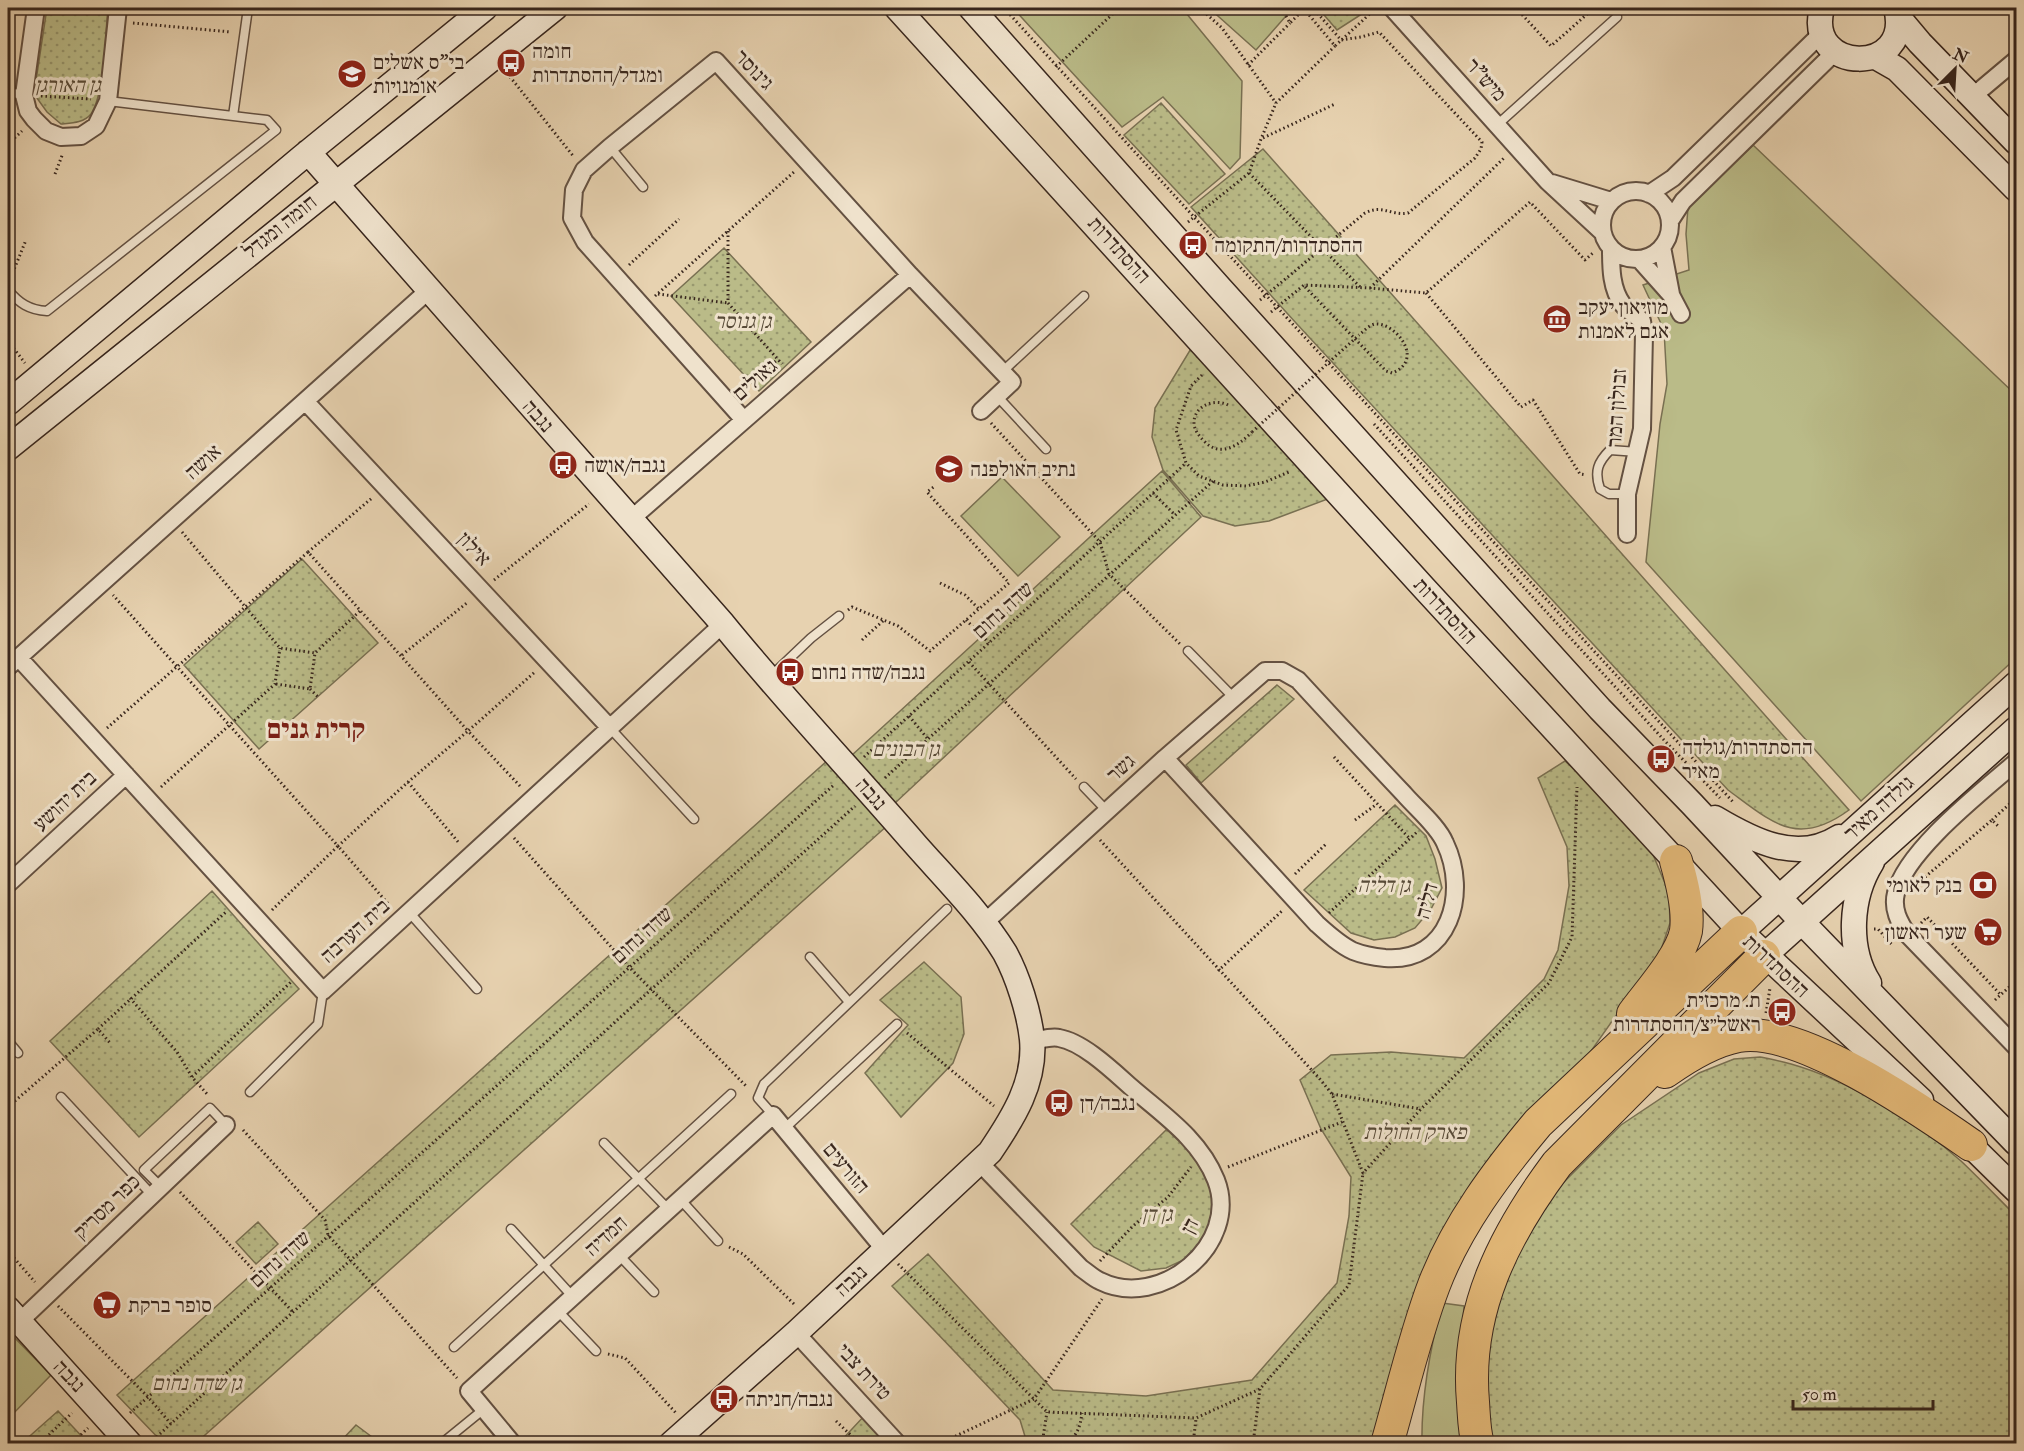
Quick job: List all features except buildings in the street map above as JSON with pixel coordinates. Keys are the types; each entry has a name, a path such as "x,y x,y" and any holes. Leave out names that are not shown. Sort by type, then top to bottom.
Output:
{"highway":[{"path":"1586,1077 1673,959 1686,932 1684,898 1676,861"},
{"path":"1387,1443 1435,1284 1447,1256 1478,1202 1538,1123 1741,932"},
{"path":"1479,1443 1471,1382 1473,1350 1478,1320 1499,1257 1513,1229 1557,1164 1764,956"},
{"path":"1612,1109 1701,1050 1738,1036 1754,1035 1799,1046 1863,1076 1909,1102 1971,1145"},
{"path":"1407,1443 1406,1422 1420,1333"}],"street":[{"path":"36,8 24,95 28,111 34,119 46,131 61,138 81,136 96,126 108,100 117,15"},
{"name":"חומה ומגדל","path":"8,403 308,152 485,8"},
{"name":"חומה ומגדל","path":"8,448 334,183 555,8"},
{"name":"ההסתדרות","path":"897,8 1424,588 1741,932 1764,956 1971,1145 2016,1190"},
{"path":"971,8 1592,700 2016,1143"},
{"name":"מיש\"ר","path":"1392,8 1548,182 1606,241"},
{"path":"1824,22 1848,58 1862,60 1876,57 1890,45 1895,36 1897,13"},
{"path":"1897,13 1972,97 2016,142"},
{"path":"1649,194 1673,178 1824,22"},
{"path":"1606,241 1625,258 1647,257 1662,247 1667,239 1670,221 1683,201 1824,22"},
{"path":"1876,57 1896,69 2016,189"},
{"path":"1972,97 2016,60"},
{"name":"גינוסר","path":"744,420 585,242 572,218 574,190 584,170 716,61 910,275 1002,372"},
{"name":"נגבה","path":"308,152 983,924 1005,954 1027,1010 1032,1041 1031,1068 1024,1094 1011,1121 990,1152 681,1438"},
{"path":"1548,182 1611,201"},
{"path":"1616,294 1602,221 1611,201 1629,192 1639,191 1649,194 1659,200 1670,221"},
{"path":"1662,247 1671,294 1681,314"},
{"path":"1616,294 1624,270 1636,259"},
{"path":"1636,259 1671,294"},
{"name":"גאולים","path":"630,520 910,275"},
{"name":"אושה","path":"13,662 429,290"},
{"name":"זבולון המר","path":"1616,294 1624,306 1642,321 1644,334 1642,429 1628,494 1627,534"},
{"path":"981,411 1012,382 1002,372"},
{"name":"אילון","path":"305,401 610,728"},
{"name":"בית הערבה","path":"13,662 94,740 323,991 723,624"},
{"name":"גשר","path":"983,924 1165,758 1265,671 1282,671 1298,680"},
{"name":"דליה","path":"1165,758 1317,924 1336,940 1354,951 1397,959 1414,954 1432,944 1444,932 1456,897 1456,876 1444,841 1298,680"},
{"name":"גולדה מאיר","path":"1741,932 2016,684"},
{"name":"גולדה מאיר","path":"1764,956 2016,729"},
{"path":"2016,762 1937,832 1909,865 1895,893 1896,918 1915,943 2016,1047"},
{"name":"בית יהושע","path":"8,884 126,775"},
{"path":"1692,804 1741,833 1780,849 1809,848 1832,842 1870,816"},
{"path":"1910,825 1965,807"},
{"path":"1878,853 1857,900 1854,940 1857,956 1866,978 1882,1003"},
{"name":"דן","path":"980,1162 1081,1268 1100,1282 1132,1288 1159,1284 1176,1276 1200,1256 1216,1231 1220,1214 1219,1191 1213,1173 1192,1140 1084,1049 1059,1038 1032,1041"},
{"name":"הזורעים","path":"773,1115 884,1250"},
{"name":"חמדיה","path":"469,1391 773,1115"},
{"name":"כפר מסריק","path":"13,1315 47,1295 161,1187 233,1126"},
{"name":"נגבה","path":"13,1315 89,1398 130,1435"},
{"name":"טירת צבי","path":"803,1326 898,1443"},
{"path":"469,1391 513,1443"}],"lane":[{"path":"233,116 248,8"},
{"path":"1497,125 1617,17"},
{"path":"8,92 24,95"},
{"path":"8,290 19,303 36,310 47,310 276,130 267,120 108,100"},
{"path":"610,147 643,187"},
{"path":"1002,372 1084,296"},
{"path":"997,396 1046,449"},
{"path":"1628,494 1609,494 1600,489 1596,477 1601,460 1610,450 1638,452"},
{"path":"768,679 811,638 839,616"},
{"path":"1188,651 1233,697"},
{"path":"610,728 694,819"},
{"path":"1084,787 1107,811"},
{"path":"773,1115 758,1098 764,1084 772,1074 947,909"},
{"path":"405,915 477,989"},
{"path":"810,957 849,1002"},
{"path":"250,1092 318,1024 323,991"},
{"path":"784,1129 897,1024"},
{"path":"8,1041 18,1053"},
{"path":"454,1347 731,1094"},
{"path":"61,1097 161,1187"},
{"path":"161,1187 144,1170 210,1108 233,1126"},
{"path":"604,1143 639,1178 718,1241"},
{"path":"511,1229 573,1297"},
{"path":"619,1255 654,1292"},
{"path":"557,1310 596,1351"},
{"path":"441,1443 484,1409"}],"path":[{"path":"1004,8 1735,804"},
{"path":"1050,72 1119,8"},
{"path":"1200,8 1222,27 1276,104"},
{"path":"1248,65 1303,8 1335,46"},
{"path":"1313,8 1341,40"},
{"path":"1187,223 1249,173 1276,104 1376,8"},
{"path":"1516,8 1551,46 1594,8"},
{"path":"117,15 244,33"},
{"path":"1286,15 1290,23"},
{"path":"1260,300 1365,213 1373,208 1399,215 1408,213 1475,158 1481,149 1482,142 1379,32 1341,40"},
{"path":"493,56 584,170"},
{"path":"24,95 108,100"},
{"path":"1261,139 1335,104"},
{"path":"1370,288 1516,146"},
{"path":"643,307 807,161"},
{"path":"1249,173 1361,288"},
{"path":"1426,293 1530,202 1585,260 1606,241"},
{"path":"616,277 678,219"},
{"path":"728,231 728,303"},
{"path":"8,285 26,240"},
{"path":"1253,293 1271,312 1304,285 1426,293 1521,407 1533,400 1580,474 1596,477"},
{"path":"1235,412 1227,404 1221,402 1207,404 1199,411 1194,421 1195,429 1209,446 1217,450 1229,449 1239,444 1342,350 1351,343 1359,335 1371,325 1385,326 1403,342 1408,358 1405,364 1392,373 1386,370 1369,354 1361,345 1353,336 1320,303 1304,285"},
{"path":"657,294 728,303 794,377"},
{"path":"8,341 37,378"},
{"path":"729,404 778,359"},
{"path":"1217,359 1191,386 1176,430 1186,463 1199,476 1223,485 1246,486 1283,476 1309,460"},
{"path":"1319,364 1327,373"},
{"path":"981,411 1100,542 1109,573 1188,651"},
{"path":"1367,417 1664,740 1726,803"},
{"path":"1251,429 1259,437"},
{"name":"שדה נחום","path":"130,1435 148,1397 850,770 1186,463"},
{"path":"882,781 1213,481"},
{"path":"839,616 852,607 898,626 930,651 1009,583 927,492 935,486"},
{"path":"94,740 176,666 385,487"},
{"path":"402,655 605,492"},
{"path":"1153,493 1174,514"},
{"path":"172,520 280,648 315,653"},
{"path":"308,552 532,799"},
{"path":"102,583 338,846 405,915"},
{"path":"940,583 965,594 979,609"},
{"path":"310,689 315,653 361,610"},
{"path":"862,640 884,620"},
{"path":"966,620 989,643"},
{"path":"148,799 275,684 280,648"},
{"path":"260,922 408,782 548,661"},
{"path":"968,662 1084,787"},
{"path":"275,684 310,689 318,697"},
{"path":"909,716 928,738"},
{"path":"1364,1173 1421,1109 1550,983 1572,937 1578,755"},
{"path":"1334,757 1410,839"},
{"path":"408,782 470,856"},
{"path":"1920,880 2016,798"},
{"path":"130,1435 151,1442 857,804"},
{"path":"1355,820 1377,804"},
{"path":"1992,819 1998,826"},
{"path":"1317,924 1429,822"},
{"path":"503,825 629,967 758,1098"},
{"path":"884,1250 1047,1412 1196,1418 1260,1389 1349,1285 1364,1173 1332,1094 1088,828"},
{"path":"1282,886 1326,844"},
{"path":"8,1107 98,1029 239,899"},
{"path":"1218,971 1294,899"},
{"path":"1916,918 1917,928 1927,917 2001,995"},
{"path":"192,1077 304,970"},
{"path":"1992,1003 2016,981"},
{"path":"130,998 177,1052 192,1077 213,1099"},
{"path":"897,1024 1011,1121"},
{"path":"98,1029 111,1044"},
{"path":"1332,1094 1421,1109"},
{"path":"1213,1173 1343,1122"},
{"path":"233,1126 325,1220 328,1235 469,1391"},
{"path":"1088,1273 1133,1226 1168,1197 1202,1154"},
{"path":"161,1187 293,1312"},
{"path":"718,1241 742,1254 803,1326"},
{"path":"8,1251 171,1424"},
{"path":"939,1443 1034,1399 1112,1285"},
{"path":"596,1351 625,1358 681,1438"},
{"path":"1253,1443 1260,1389"},
{"path":"39,1443 89,1398"},
{"path":"1042,1443 1047,1412"},
{"path":"1065,1443 1073,1439 1080,1430 1082,1412"},
{"path":"1193,1443 1196,1418"},
{"path":"836,1421 860,1443"}],"green space":[{"name":"גן האורגן","path":"47,8 108,8 104,63 96,104 91,114 77,122 61,124 47,112 34,94"},
{"path":"1013,8 1166,8 1186,13 1242,81 1240,158 1230,169 1163,97 1122,127"},
{"path":"1209,8 1293,8 1256,50"},
{"path":"1318,8 1366,8 1368,10 1337,30"},
{"path":"1161,103 1225,174 1189,204 1124,135"},
{"path":"1753,145 2016,395 2016,658 1861,801 1646,562 1660,424 1667,384 1664,330 1643,285 1689,270 1686,234 1688,207"},
{"path":"1263,149 1849,810 1814,828 1786,827 1772,821 1728,790 1191,207"},
{"name":"גן גנוסר","path":"724,248 811,342 759,391 671,296"},
{"path":"1195,342 1333,497 1269,521 1235,526 1203,516 1163,470 1152,437 1155,408"},
{"name":"גן הבונים","path":"1162,471 1201,517 894,804 851,756"},
{"path":"1002,477 1060,537 1018,576 961,516"},
{"path":"302,559 378,643 259,749 184,665"},
{"path":"1277,685 1294,699 1201,783 1186,765"},
{"name":"גן שדה נחום","path":"828,760 888,825 196,1443 163,1443 117,1395"},
{"name":"פארק החולות","path":"1565,761 1621,811 1649,845 1669,893 1670,923 1660,953 1577,1071 1481,1174 1375,1443 1027,1443 1020,1420 892,1286 928,1254 1053,1390 1146,1396 1252,1380 1337,1283 1349,1216 1351,1177 1321,1129 1300,1080 1331,1055 1391,1052 1464,1058 1544,979 1558,950 1569,886 1567,847 1538,778"},
{"name":"גן דליה","path":"1395,805 1426,836 1435,859 1442,888 1431,909 1415,928 1395,937 1374,940 1351,933 1304,890"},
{"path":"212,891 299,989 139,1137 50,1041"},
{"path":"924,962 961,997 964,1034 953,1063 901,1117 865,1073 908,1025 880,1000"},
{"path":"1760,1057 1791,1064 1835,1080 1903,1117 1961,1161 2016,1216 2016,1443 1479,1443 1491,1307 1537,1216 1563,1183 1621,1125 1699,1073 1734,1059"},
{"name":"גן דן","path":"1168,1128 1199,1160 1214,1187 1212,1217 1203,1241 1190,1257 1166,1268 1141,1271 1094,1247 1071,1224"},
{"path":"258,1222 278,1244 256,1264 236,1242"},
{"path":"1442,1303 1464,1306 1461,1349 1466,1443 1422,1444 1427,1373"},
{"path":"8,1331 51,1375 8,1419"},
{"path":"58,1411 88,1443 22,1443"},
{"path":"865,1415 890,1444 838,1444"},
{"path":"356,1425 380,1443 339,1443"}],"place":[{"name":"חומה ומגדל/ההסתדרות","path":"511,63"},
{"name":"בי\"ס אשלים אומנויות","path":"352,74"},
{"name":"ההסתדרות/התקומה","path":"1193,245"},
{"name":"מוזיאון יעקב אגם לאמנות","path":"1557,319"},
{"name":"נגבה/אושה","path":"563,465"},
{"name":"נתיב האולפנה","path":"949,469"},
{"name":"נגבה/שדה נחום","path":"790,672"},
{"name":"ההסתדרות/גולדה מאיר","path":"1661,759"},
{"name":"בנק לאומי","path":"1983,885"},
{"name":"שער ראשון","path":"1988,932"},
{"name":"ת. מרכזית ראשל״צ/ההסתדרות","path":"1782,1012"},
{"name":"נגבה/דן","path":"1059,1103"},
{"name":"סופר ברקת","path":"107,1305"},
{"name":"נגבה/חניתה","path":"724,1399"}],"district":[{"name":"קרית גנים","path":"316,729"}]}
